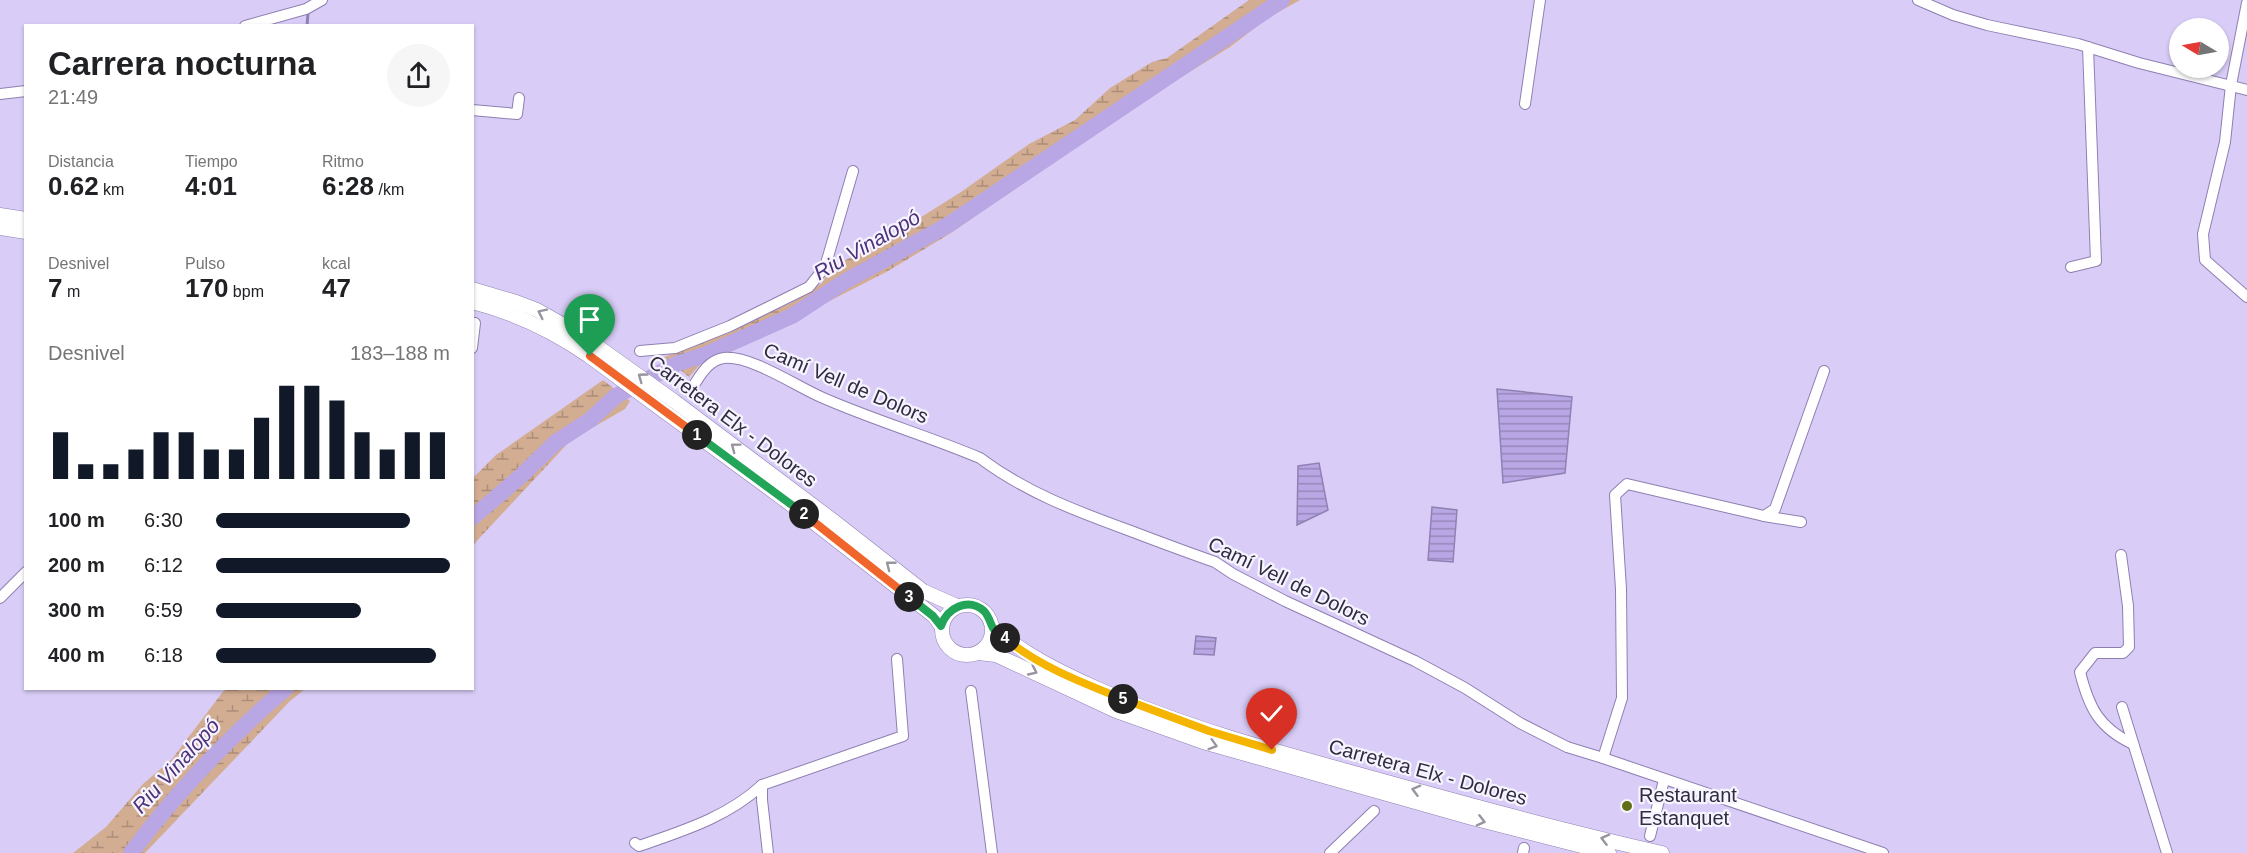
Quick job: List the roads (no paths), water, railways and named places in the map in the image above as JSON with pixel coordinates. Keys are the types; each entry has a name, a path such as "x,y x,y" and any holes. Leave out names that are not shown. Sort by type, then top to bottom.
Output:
{"main road":[{"path":"0,215 24,219"},
{"path":"0,228 24,232"},
{"name":"Carretera Elx - Dolores","path":"474,290 516,302 560,322 606,360 835,522 923,591 957,606"},
{"name":"Carretera Elx - Dolores","path":"474,303 538,325 606,360"},
{"name":"Carretera Elx - Dolores","path":"669,406 918,604 941,626"},
{"path":"966,604 981,609 991,621 991,639 986,648 978,653 961,655 954,652 945,642 941,626 949,612 957,606 966,604"},
{"name":"Carretera Elx - Dolores","path":"992,627 1016,647 1045,663 1119,698 1164,716 1416,790 1662,853"},
{"name":"Carretera Elx - Dolores","path":"978,653 996,655 1116,711 1203,742 1472,818 1609,853"}],"street":[{"path":"252,24 306,9 322,0"},
{"path":"1525,104 1540,0"},
{"path":"1918,0 1953,15 1987,25 2088,47 2139,63 2247,90"},
{"path":"2247,3 2231,85 2225,142 2204,234 2205,260 2247,297"},
{"path":"2071,267 2096,261 2088,47"},
{"path":"0,94 24,91"},
{"path":"474,110 517,114 519,98"},
{"path":"640,351 675,348 730,326 808,287 825,267 853,171"},
{"path":"474,331 475,323"},
{"name":"Camí Vell de Dolors","path":"692,388 708,364 722,358 737,358 754,364 822,398 980,458 1032,491 1080,513 1215,562 1285,601 1465,688 1520,723 1567,747 1882,853"},
{"path":"1764,516 1774,508 1824,371"},
{"path":"1603,758 1622,698 1621,589 1615,495 1627,484 1764,516 1801,522"},
{"path":"2121,555 2128,606 2129,647 2122,653 2095,653 2080,672 2095,714 2115,735 2133,744"},
{"path":"0,598 24,574"},
{"path":"635,843 639,846 705,822 752,795 762,785 903,736 897,659"},
{"path":"971,691 992,853"},
{"path":"2122,707 2166,853"},
{"path":"1650,836 1664,780"},
{"path":"762,785 768,853"},
{"path":"1330,853 1374,811"}],"waterway":[{"name":"Riu Vinalopó","path":"474,516 556,442 590,420 616,396 676,364 704,355 792,316 844,282 948,225 1282,0"},
{"path":"307,24 308,13"},
{"name":"Riu Vinalopó","path":"131,853 204,766 284,690"}],"place":[{"name":"Restaurant Estanquet","path":"1627,806"}]}
